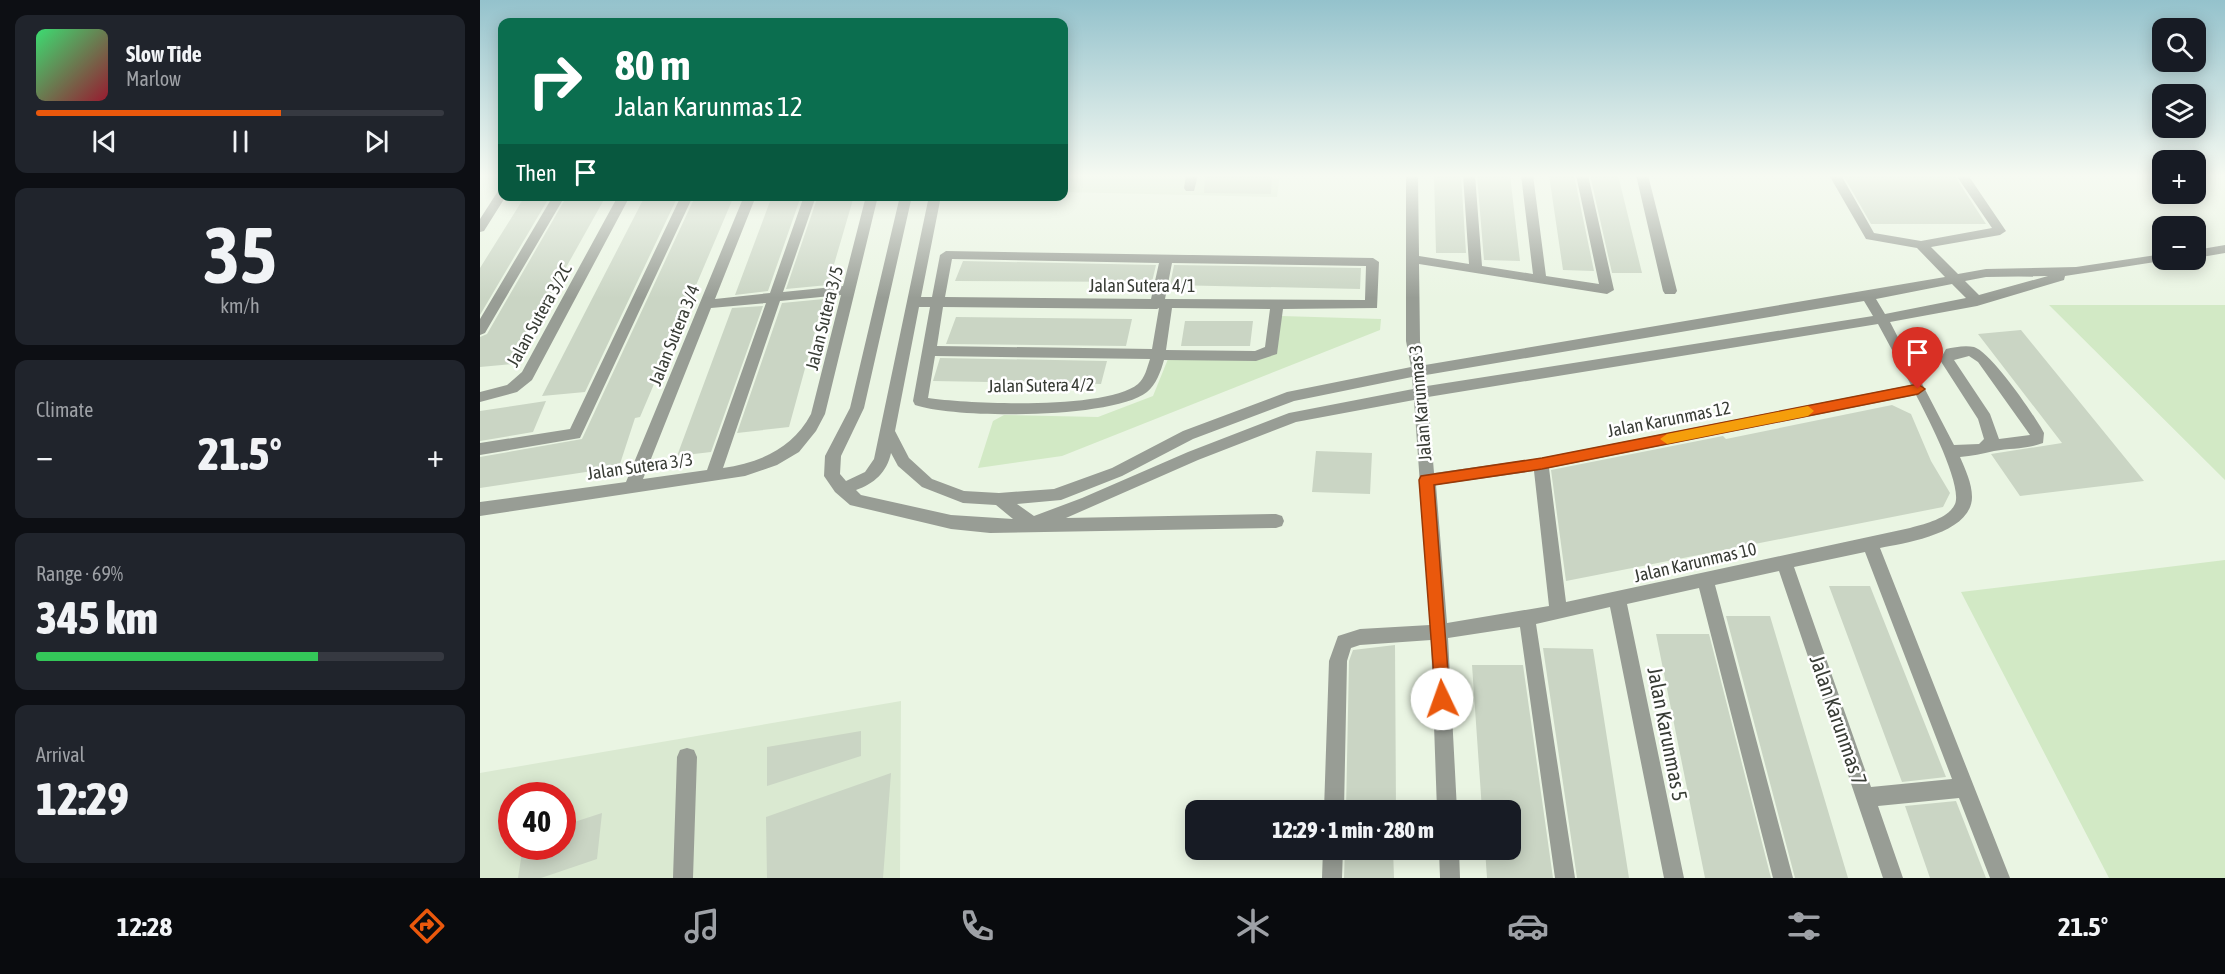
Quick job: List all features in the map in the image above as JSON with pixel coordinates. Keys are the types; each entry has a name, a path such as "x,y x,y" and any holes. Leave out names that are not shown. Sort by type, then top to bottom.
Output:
{"street":[{"path":"480,330 547,216"},
{"name":"Jalan Sutera 3/2C","path":"480,397 505,392 519,386 534,364 613,216"},
{"path":"480,449 575,434 678,216"},
{"name":"Jalan Sutera 3/4","path":"632,487 742,216"},
{"path":"713,476 803,216"},
{"name":"Jalan Sutera 3/5","path":"800,444 812,430 818,414 867,216"},
{"path":"901,216 857,408 833,456 832,476 841,488 856,500 951,522 990,526 1276,521"},
{"path":"841,488 861,484 876,473 882,459 930,216"},
{"name":"Jalan Karunmas 3","path":"1412,216 1413,341 1419,371 1439,632 1447,800"},
{"path":"1472,216 1476,269"},
{"path":"1532,216 1540,278"},
{"path":"1413,259 1607,290 1591,216"},
{"path":"1651,216 1670,291"},
{"path":"1858,216 1869,236 1921,245 2000,231 1990,216"},
{"path":"1921,245 1977,301"},
{"path":"2206,252 2225,249"},
{"path":"1166,259 946,255 929,351 1256,356 1272,350 1277,304"},
{"name":"Jalan Sutera 4/1","path":"912,302 1372,305 1373,262 1166,259"},
{"name":"Jalan Sutera 4/2","path":"929,351 920,402 928,404 1088,406 1131,396 1143,389 1149,380 1157,354 1166,259"},
{"path":"887,430 903,462 927,483 963,498 999,499 1056,495 1117,472 1188,435 1292,396 1419,371 1868,296 1986,273 2076,271 2152,260"},
{"path":"1032,524 1088,503 1204,451 1294,417 1420,393 1977,301 2076,271"},
{"path":"706,304 850,290"},
{"path":"1868,296 1882,318 1950,451 1981,450 1989,446 2032,441 2038,438 2037,433 1983,358 1971,351 1951,353 1947,360 1991,429 1992,439 1989,446"},
{"name":"Jalan Karunmas 12","path":"1426,480 1542,464 1918,389"},
{"name":"Jalan Sutera 3/3","path":"480,509 713,476 764,466 787,455 800,444"},
{"name":"Jalan Karunmas 10","path":"1334,800 1338,661 1344,642 1360,637 1439,632 1527,618 1910,535 1937,526 1956,515 1964,500 1962,482 1950,451"},
{"path":"1542,464 1558,610"},
{"path":"999,499 1032,524"},
{"path":"1869,544 2000,878"},
{"name":"Jalan Karunmas 7","path":"1784,562 1893,878"},
{"path":"1705,578 1783,878"},
{"name":"Jalan Karunmas 5","path":"1617,599 1674,878"},
{"path":"1527,618 1565,878"},
{"path":"682,878 687,757"},
{"path":"1866,797 1964,789"},
{"path":"1332,878 1333,860"},
{"path":"1449,860 1450,878"}],"shaded area":[{"path":"2049,305 2225,305 2225,480"},
{"path":"1281,316 1381,319 1380,330 1062,456 978,468 993,421 1004,415 1098,417 1153,396 1168,359 1277,353"},
{"path":"2225,560 2225,878 2109,878 1961,592"},
{"path":"901,701 900,878 480,878 480,773"}],"building":[{"path":"513,216 538,216 480,315 480,268"},
{"path":"555,216 595,216 512,364 480,367 480,337 487,334"},
{"path":"635,216 669,216 585,392 542,396"},
{"path":"686,216 726,216 640,417 635,418 619,467 480,488 480,457 582,439"},
{"path":"765,216 794,216 768,291 735,295"},
{"path":"811,216 848,216 828,285 786,289"},
{"path":"1435,216 1464,216 1466,253 1436,253"},
{"path":"1480,216 1515,216 1520,261 1484,260"},
{"path":"1555,216 1583,216 1594,271 1563,270"},
{"path":"1599,216 1628,216 1642,273 1612,273"},
{"path":"1866,216 1981,216 1986,224 1871,224"},
{"path":"963,261 1156,265 1152,282 955,281"},
{"path":"1174,265 1361,268 1360,289 1170,285"},
{"path":"824,299 789,427 737,433 782,303"},
{"path":"763,306 711,452 677,456 732,308"},
{"path":"956,317 1132,319 1126,346 946,344"},
{"path":"1185,321 1253,321 1250,346 1181,346"},
{"path":"2021,330 2144,481 2020,496 1991,454 2062,443 1978,334"},
{"path":"940,358 1107,361 1101,384 933,381"},
{"path":"546,401 533,432 480,441 480,411"},
{"path":"1892,405 1911,414 1931,461 1950,493 1943,507 1566,581 1551,470 1723,436 1726,439"},
{"path":"1316,451 1372,453 1370,494 1312,492"},
{"path":"1829,586 1870,586 1946,777 1902,782"},
{"path":"1726,616 1770,616 1848,878 1795,878"},
{"path":"1656,634 1709,634 1771,878 1705,878"},
{"path":"1395,645 1396,800 1346,800 1349,661 1353,650"},
{"path":"1543,648 1593,649 1629,878 1577,878"},
{"path":"1472,665 1523,665 1553,878 1487,878 1486,860 1521,860 1521,800 1481,800"},
{"path":"861,731 861,756 767,786 767,747"},
{"path":"891,773 883,878 767,878 766,817"},
{"path":"1956,801 1986,878 1930,878 1905,806"},
{"path":"602,813 597,859 541,878 518,878 521,860 576,860 576,821"},
{"path":"1345,860 1393,860 1394,878 1344,878"}],"slow traffic":[{"path":"1667,439 1808,411"}],"route":[{"path":"1442,699 1439,632 1426,480 1542,464 1918,389"}]}
